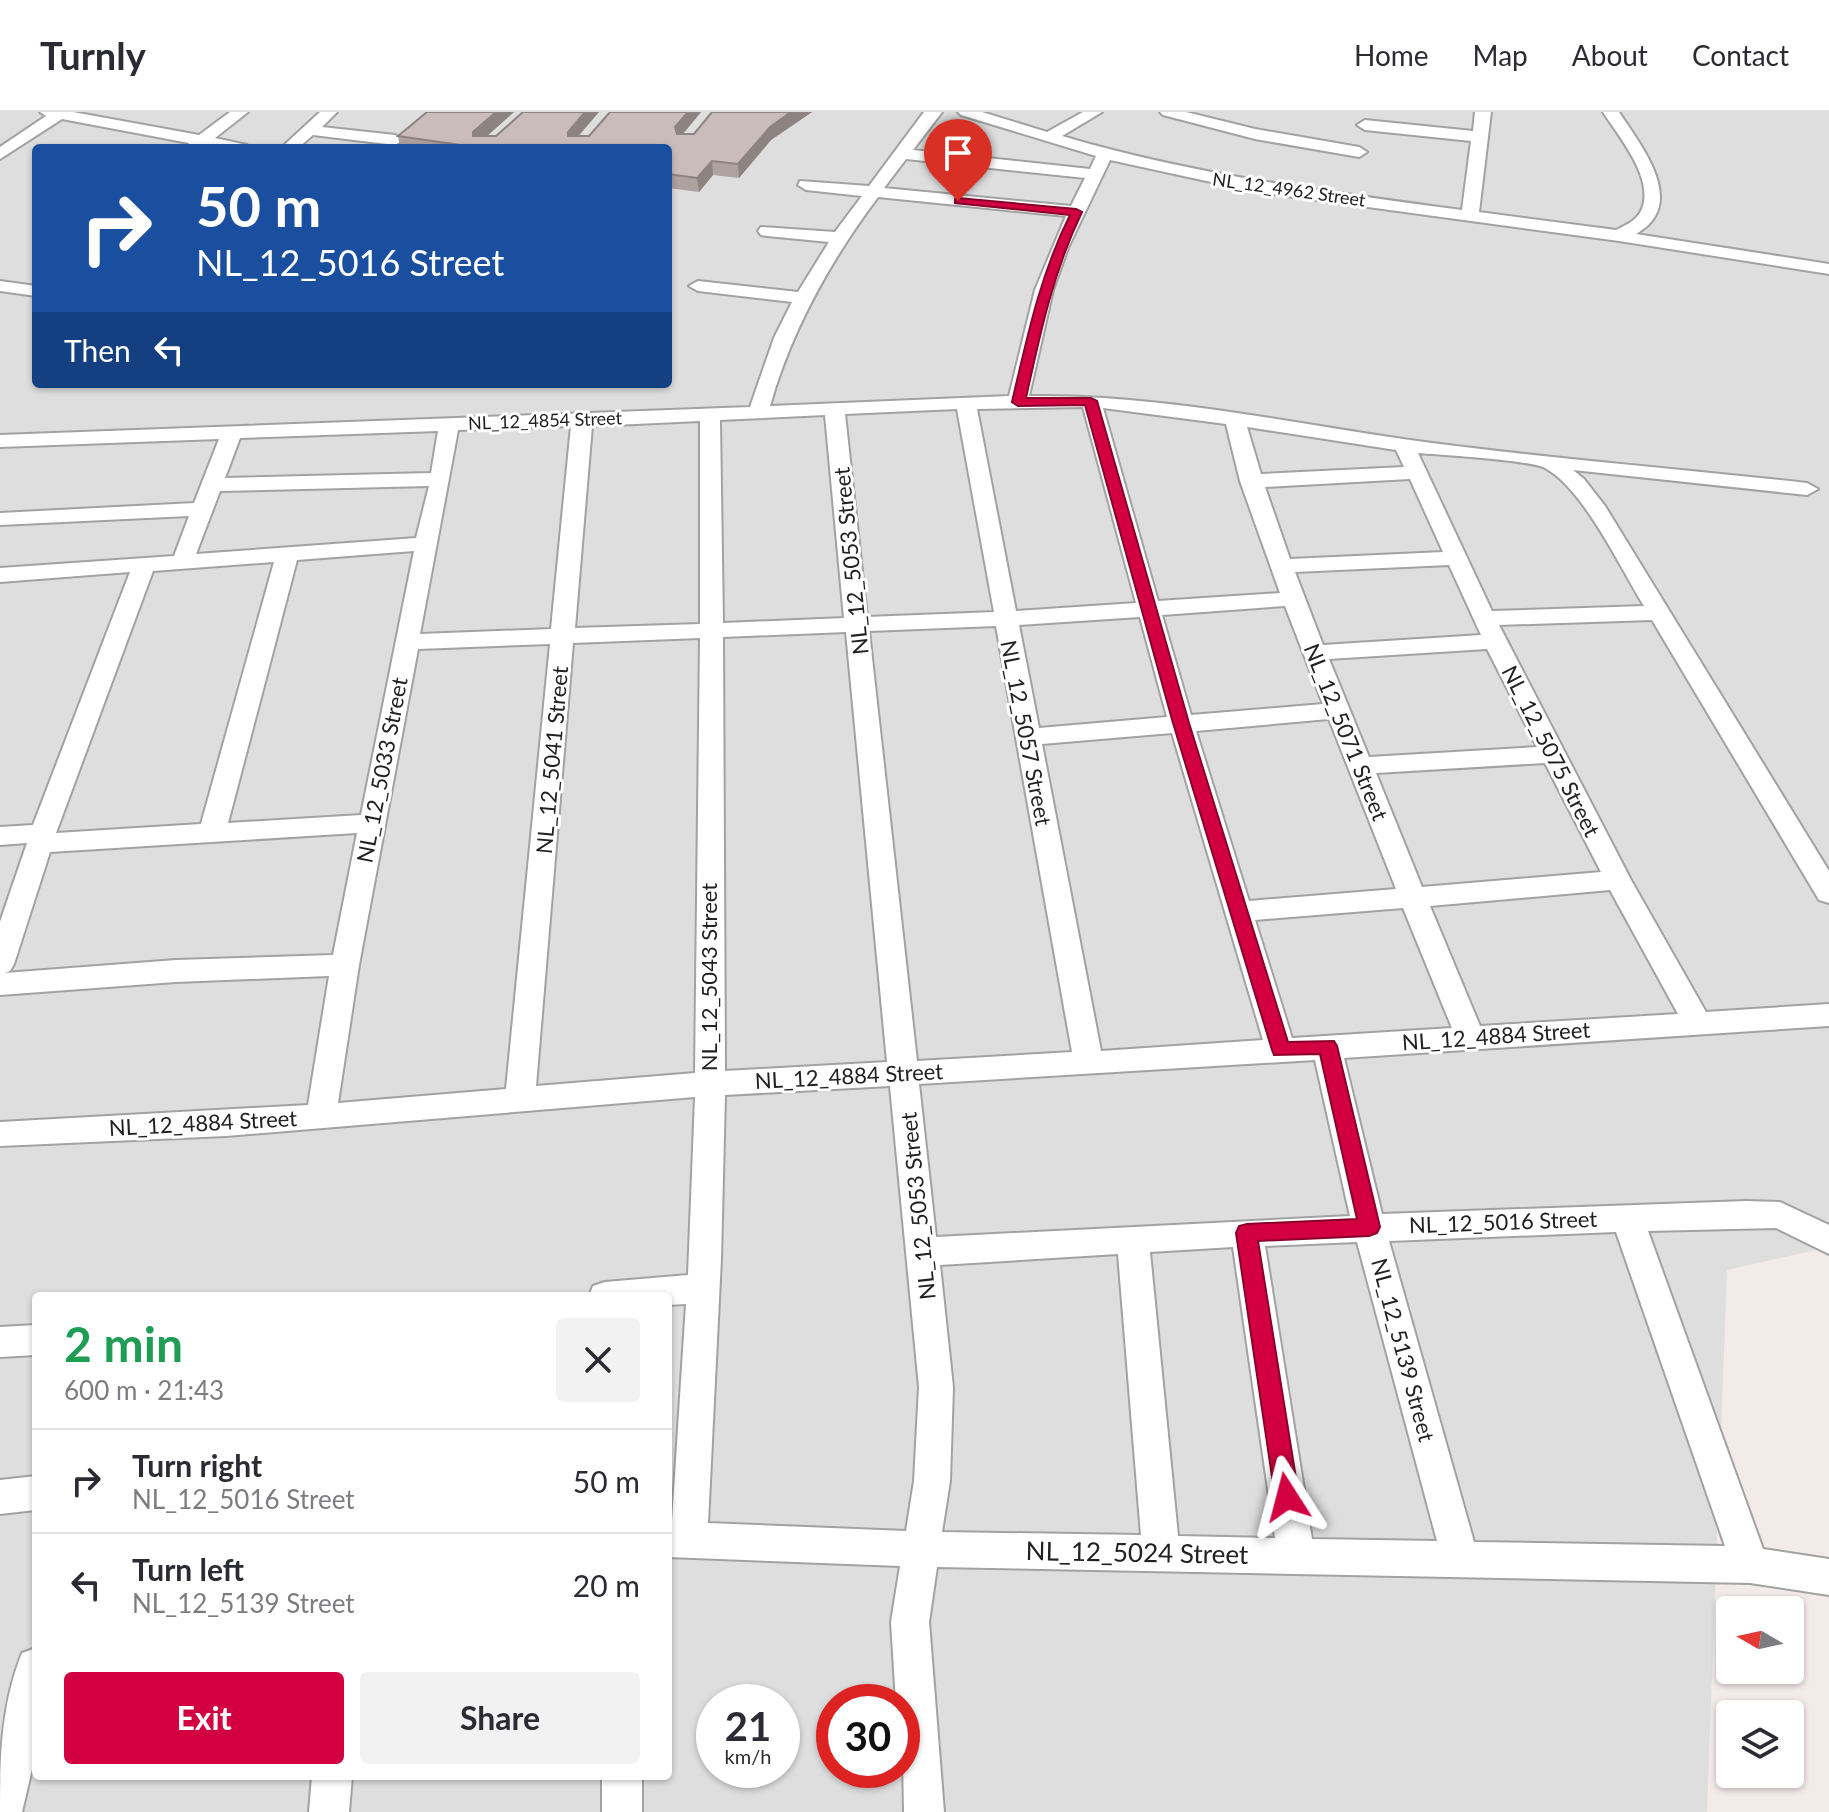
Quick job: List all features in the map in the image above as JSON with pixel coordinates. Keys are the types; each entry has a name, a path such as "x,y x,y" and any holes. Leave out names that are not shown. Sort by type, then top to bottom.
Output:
{"street":[{"path":"198,144 240,112"},
{"path":"293,144 329,112"},
{"path":"759,411 768,372 805,298 870,192 934,112"},
{"name":"NL_12_4962 Street","path":"966,112 1105,154 1257,187 1351,193 1470,216 1829,269"},
{"path":"1049,137 1094,112"},
{"path":"1168,112 1358,158 1367,118 1482,137"},
{"path":"1238,128 1248,112"},
{"path":"1470,216 1483,112"},
{"path":"1611,112 1638,153 1653,184 1646,217 1632,231 1619,236"},
{"path":"0,154 56,113 155,130 194,144"},
{"path":"309,130 391,144 411,128"},
{"path":"900,154 1095,174"},
{"path":"1018,402 1044,290 1059,248 1105,154"},
{"path":"806,185 1076,212"},
{"path":"767,231 842,238"},
{"path":"0,286 28,290"},
{"path":"698,286 805,298"},
{"path":"1091,401 1181,723 1281,1050"},
{"name":"NL_12_4854 Street","path":"0,441 966,403 1091,401 1404,445 1807,489"},
{"name":"NL_12_5057 Street","path":"966,403 1089,1063"},
{"name":"NL_12_5053 Street","path":"834,408 936,1387 932,1481 910,1622 924,1812"},
{"name":"NL_12_5043 Street","path":"678,1539 699,1413 708,1084 712,632 710,413"},
{"name":"NL_12_5041 Street","path":"520,1100 582,420"},
{"name":"NL_12_5071 Street","path":"1235,420 1250,481 1292,599 1361,766 1410,896 1471,1039"},
{"name":"NL_12_5033 Street","path":"321,1116 345,965 449,425"},
{"path":"182,563 232,433"},
{"name":"NL_12_5075 Street","path":"1404,445 1414,473 1495,641 1618,880 1698,1023"},
{"path":"1551,462 1577,483 1594,506 1829,893"},
{"path":"1250,481 1414,473"},
{"path":"212,485 441,479"},
{"path":"0,519 202,509"},
{"path":"0,575 426,544"},
{"path":"212,832 287,556"},
{"path":"1282,566 1455,558"},
{"path":"0,964 42,838 144,565"},
{"path":"408,642 1005,619 1292,599"},
{"path":"1485,618 1657,613"},
{"path":"1316,653 1495,641"},
{"path":"1027,737 1336,711"},
{"path":"1361,766 1553,754"},
{"path":"0,836 42,838 372,823"},
{"path":"1239,912 1618,880"},
{"path":"0,984 176,971 345,965"},
{"name":"NL_12_4884 Street","path":"0,1134 226,1124 708,1084 1089,1063 1829,1015"},
{"name":"NL_12_5139 Street","path":"1327,1046 1369,1227 1460,1559"},
{"name":"NL_12_5016 Street","path":"924,1252 1369,1227 1746,1214 1780,1215 1829,1240"},
{"path":"1627,1217 1750,1565"},
{"path":"1247,1233 1296,1556"},
{"path":"1133,1241 1161,1553"},
{"path":"654,1292 702,1288"},
{"path":"0,1342 32,1340"},
{"path":"0,1497 32,1493"},
{"name":"NL_12_5024 Street","path":"678,1539 919,1549 1750,1565 1829,1577"},
{"path":"2,1812 32,1684"},
{"path":"329,1812 332,1780"},
{"path":"622,1780 622,1812"}],"shaded area":[{"path":"0,112 1829,112 1829,1247 1727,1270 1707,1812 0,1812"}],"building":[{"path":"427,112 496,112 473,132 473,136 496,136 523,112 585,112 568,136 589,136 610,112 688,112 675,127 677,134 694,134 712,112 791,112 770,127 738,164 712,161 697,178 672,175 672,144 453,144 398,136"}],"route":[{"path":"958,201 1076,212 1044,290 1018,402 1091,401 1181,723 1281,1050 1327,1046 1369,1227 1247,1233 1287,1497"}]}
